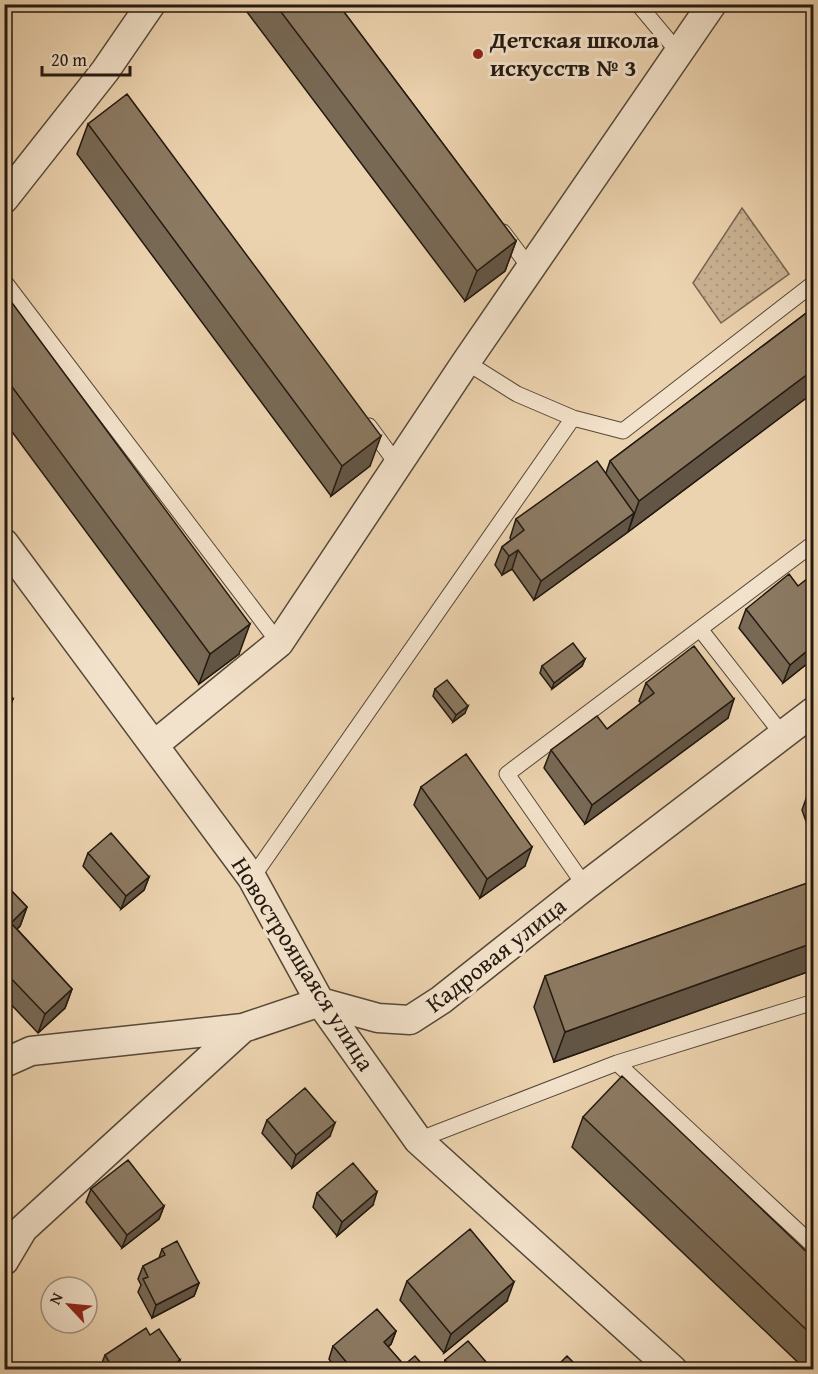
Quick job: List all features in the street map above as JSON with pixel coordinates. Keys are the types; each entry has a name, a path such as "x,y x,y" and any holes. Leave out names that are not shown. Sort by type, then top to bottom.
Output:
{"street":[{"path":"4,199 105,71 151,4"},
{"path":"153,745 279,643 466,362 712,4"},
{"name":"Новостроящаяся улица","path":"4,543 252,878 320,1002 418,1140 673,1370"},
{"name":"Кадровая улица","path":"320,1002 378,1018 410,1020 441,1000 813,711"},
{"path":"4,1064 31,1051 243,1028 320,1002"},
{"path":"4,1261 23,1229 243,1028"}],"lane":[{"path":"638,4 679,52"},
{"path":"495,221 530,268"},
{"path":"4,280 279,643"},
{"path":"466,362 517,394 573,418 623,431 813,283"},
{"path":"363,417 397,464"},
{"path":"252,878 573,418"},
{"path":"585,886 507,774 813,543"},
{"path":"700,628 782,735"},
{"path":"418,1140 617,1063 813,1002"},
{"path":"617,1063 813,1246"}],"shaded area":[{"path":"742,208 789,274 721,323 693,283"}],"building":[{"path":"275,4 338,4 516,241 477,271"},
{"path":"127,94 381,436 342,466 88,124"},
{"path":"4,292 250,624 210,654 4,376"},
{"path":"813,308 813,370 639,501 610,461"},
{"path":"597,461 634,513 541,581 518,550 509,556 502,547 524,530 516,519"},
{"path":"789,574 798,586 813,574 813,646 790,665 746,609"},
{"path":"573,643 585,659 554,683 542,666"},
{"path":"694,646 734,699 592,805 551,750 597,716 607,729 654,693 646,683"},
{"path":"447,680 468,706 456,715 435,689"},
{"path":"4,686 13,699 4,704"},
{"path":"4,753 10,761 4,765"},
{"path":"466,754 532,847 487,879 421,787"},
{"path":"111,833 149,877 126,896 88,853"},
{"path":"813,881 813,943 565,1032 545,976"},
{"path":"4,883 27,907 11,923 72,989 45,1014 4,971"},
{"path":"622,1076 813,1258 813,1336 583,1117"},
{"path":"305,1088 335,1123 296,1155 267,1120"},
{"path":"128,1160 164,1206 127,1235 91,1189"},
{"path":"353,1163 377,1192 342,1222 317,1193"},
{"path":"470,1229 514,1282 451,1334 407,1281"},
{"path":"177,1241 199,1283 156,1305 143,1279 148,1277 143,1266 165,1255 162,1249"},
{"path":"377,1309 396,1331 384,1342 404,1365 415,1356 422,1364 415,1370 353,1370 333,1346"},
{"path":"146,1328 150,1335 159,1329 180,1360 165,1370 114,1370 105,1355"},
{"path":"468,1341 493,1370 453,1370 445,1360"},
{"path":"567,1356 581,1370 553,1370"}],"place":[{"name":"Детская школа искусств № 3","path":"478,54"}]}
